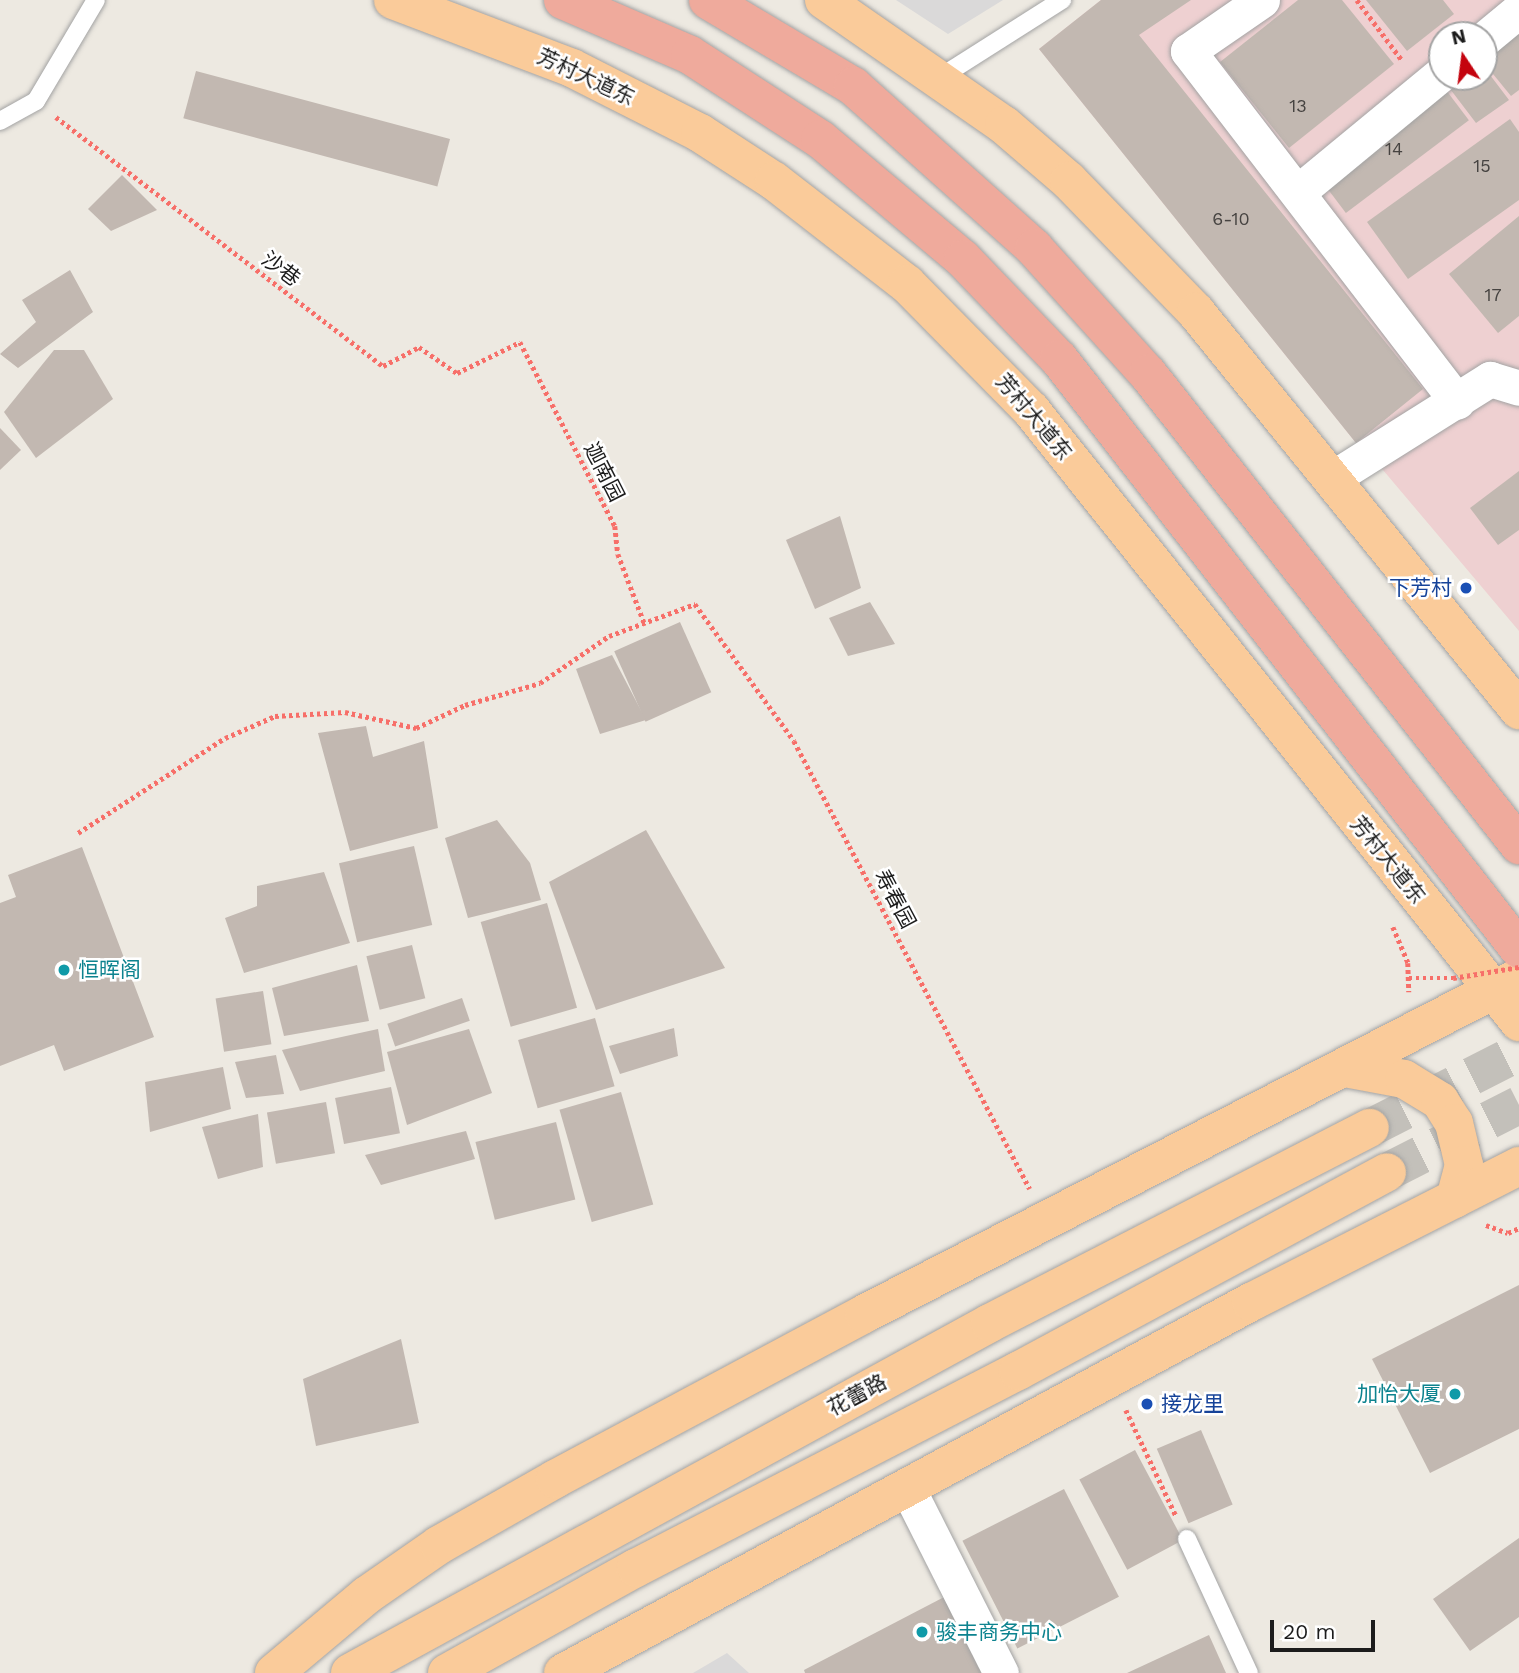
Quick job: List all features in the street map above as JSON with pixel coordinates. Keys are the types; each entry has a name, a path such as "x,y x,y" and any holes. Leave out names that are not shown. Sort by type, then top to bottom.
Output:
{"highway":[{"path":"563,0 691,55 820,139 962,259 1059,359 1519,949"},
{"path":"708,0 852,86 970,186 1091,307 1519,845"}],"main road":[{"name":"芳村大道东","path":"393,0 572,68 700,133 774,181 907,284 1031,411 1510,978 1519,1022"},
{"path":"824,0 1004,125 1078,191 1196,312 1519,710"},
{"path":"274,1673 367,1595 439,1545 695,1403 1345,1068 1510,978"},
{"path":"1345,1068 1404,1079 1440,1101 1454,1123 1464,1166 1467,1210"},
{"name":"花蕾路","path":"350,1673 990,1323 1370,1128"},
{"path":"563,1673 1111,1378 1467,1210 1519,1166"},
{"path":"447,1673 636,1568 1018,1371 1387,1172"}],"street":[{"path":"1262,0 1188,51 1299,191 1457,402"},
{"path":"1498,27 1519,10"},
{"path":"1299,191 1428,85"},
{"path":"1331,479 1490,380 1519,388"},
{"path":"907,1487 1001,1673"}],"lane":[{"path":"0,121 36,101 96,0"},
{"path":"939,78 1062,0"},
{"path":"1187,1539 1248,1673"}],"path":[{"path":"1357,0 1428,76"},
{"name":"沙巷","path":"36,101 383,366 419,347 457,373 520,342"},
{"name":"迦南园","path":"520,342 615,526 618,554 644,622"},
{"name":"寿春园","path":"644,622 695,604 794,741 1047,1221"},
{"path":"78,833 225,738 275,716 345,712 416,728 465,705 540,683 609,636 644,622"},
{"path":"1387,920 1404,947 1409,978 1407,999"},
{"path":"1409,978 1510,978"},
{"path":"1467,1210 1508,1233 1519,1228"},
{"path":"1111,1378 1187,1539"}],"shaded area":[{"path":"896,0 1003,0 948,34"},
{"path":"1101,0 1519,0 1519,631 1372,457 1356,443 1039,49"},
{"path":"727,1653 749,1673 693,1673"}],"building":[{"path":"1101,0 1191,0 1139,35 1423,389 1356,443 1039,49"},
{"path":"1298,0 1342,0 1394,64 1289,148 1220,62"},
{"path":"1366,0 1443,0 1454,14 1445,21 1428,21 1428,34 1407,51"},
{"path":"1519,20 1519,90 1511,96 1498,80 1498,37"},
{"path":"196,71 450,139 437,186 183,118"},
{"path":"1498,85 1509,100 1476,123 1452,91 1498,91"},
{"path":"1436,91 1447,91 1469,120 1346,213 1320,179"},
{"path":"1510,119 1519,132 1519,200 1408,279 1367,222"},
{"path":"122,175 157,210 111,231 88,209"},
{"path":"1519,216 1519,316 1498,333 1449,274"},
{"path":"70,270 93,312 18,368 0,354 36,322 22,300"},
{"path":"54,350 84,350 113,399 36,458 4,412"},
{"path":"0,428 21,450 0,470"},
{"path":"1519,471 1519,530 1498,545 1470,508"},
{"path":"840,516 861,588 815,609 786,540"},
{"path":"870,602 895,644 848,656 829,618"},
{"path":"680,622 711,692 646,722 614,651"},
{"path":"612,655 646,720 600,734 576,669"},
{"path":"366,726 373,757 424,741 438,828 350,851 318,733"},
{"path":"497,820 530,863 541,900 468,918 445,838"},
{"path":"646,830 725,968 596,1010 549,882"},
{"path":"414,846 432,925 357,942 339,863"},
{"name":"恒晖阁","path":"82,847 154,1037 64,1071 54,1045 0,1066 0,903 16,897 8,875"},
{"path":"324,872 350,943 244,973 225,918 257,906 257,886"},
{"path":"547,903 577,1008 511,1027 481,922"},
{"path":"412,945 425,998 380,1010 366,956"},
{"path":"357,965 369,1021 284,1036 272,988"},
{"path":"263,991 271,1044 224,1052 216,999"},
{"path":"462,998 470,1021 395,1046 387,1024"},
{"path":"595,1018 615,1086 538,1108 518,1040"},
{"path":"674,1028 678,1056 620,1074 609,1046"},
{"path":"378,1029 385,1071 300,1091 282,1050"},
{"path":"469,1029 492,1093 407,1125 387,1052"},
{"path":"276,1055 284,1094 246,1098 235,1062"},
{"path":"223,1067 231,1109 150,1132 145,1082"},
{"path":"391,1087 400,1133 344,1144 335,1098"},
{"path":"621,1092 653,1204 592,1222 559,1110"},
{"path":"326,1102 335,1153 276,1164 267,1112"},
{"path":"258,1114 263,1167 218,1179 202,1127"},
{"path":"556,1122 575,1200 495,1220 475,1142"},
{"path":"466,1131 475,1159 381,1185 365,1155"},
{"name":"加怡大厦","path":"1519,1285 1519,1429 1430,1473 1372,1359"},
{"path":"401,1339 419,1423 316,1446 303,1379"},
{"path":"1201,1430 1233,1505 1188,1523 1157,1449"},
{"path":"1135,1450 1183,1540 1127,1570 1079,1480"},
{"path":"1064,1489 1119,1597 1017,1649 962,1541"},
{"path":"1519,1538 1519,1617 1470,1651 1433,1599"},
{"name":"骏丰商务中心","path":"948,1595 989,1673 805,1673 804,1670"},
{"path":"1209,1635 1226,1673 1127,1673"}],"tunnel":[{"path":"1370,1128 1519,1052"},
{"path":"1387,1172 1519,1105"}],"place":[{"name":"下芳村","path":"1466,588"},
{"name":"恒晖阁","path":"64,970"},
{"name":"加怡大厦","path":"1455,1394"},
{"name":"接龙里","path":"1147,1404"},
{"name":"骏丰商务中心","path":"922,1632"}]}
